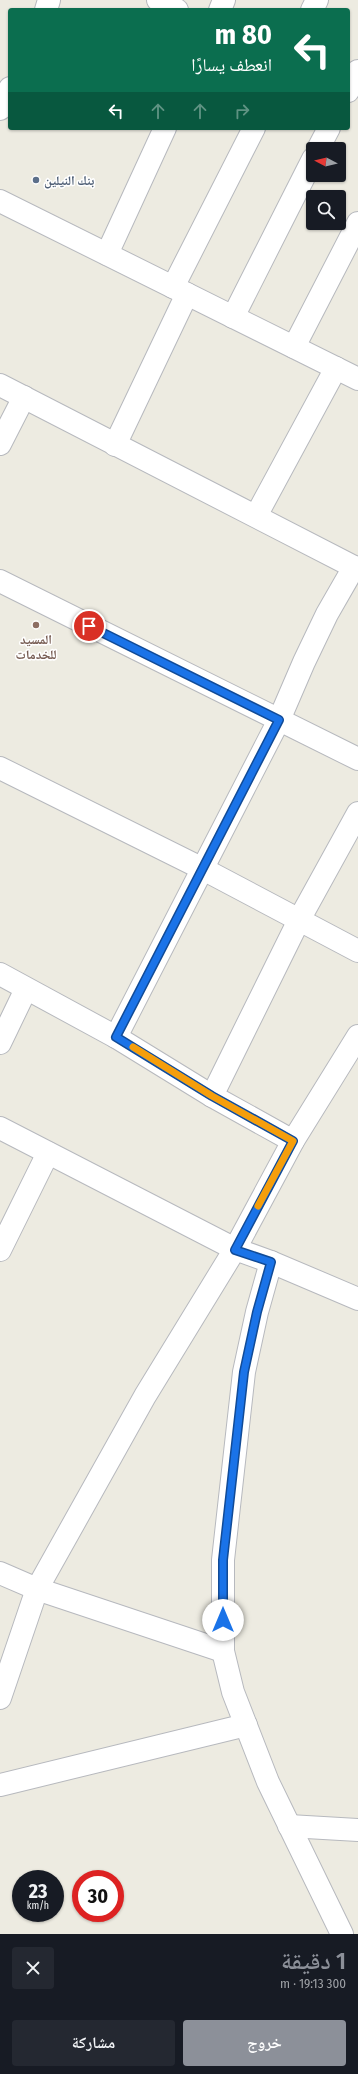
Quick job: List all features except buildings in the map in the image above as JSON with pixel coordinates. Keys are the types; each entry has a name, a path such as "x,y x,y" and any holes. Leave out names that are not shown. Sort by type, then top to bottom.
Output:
{"street":[{"path":"158,0 173,8"},
{"path":"350,87 358,72"},
{"path":"0,109 8,92"},
{"path":"107,254 165,130"},
{"path":"115,445 180,290 253,130"},
{"path":"322,142 328,130"},
{"path":"233,317 306,173"},
{"path":"0,201 358,379"},
{"path":"294,347 358,223"},
{"path":"256,516 336,368"},
{"path":"0,384 115,445 356,568 304,662 279,720 116,1037"},
{"path":"0,444 24,397"},
{"path":"0,581 358,759"},
{"path":"0,768 203,869 358,951"},
{"path":"212,1096 299,920 358,813"},
{"path":"0,974 116,1037 212,1096 293,1141"},
{"path":"0,1043 26,989"},
{"path":"0,1698 38,1589 145,1396 235,1250 293,1141 358,1036"},
{"path":"0,1128 235,1250 271,1262 358,1299"},
{"path":"0,1250 48,1153"},
{"path":"271,1262 257,1312 244,1372 223,1560 223,1651 233,1692 268,1782 342,1934"},
{"path":"0,1573 38,1589 223,1651"},
{"path":"0,1785 246,1725"},
{"path":"289,1826 358,1830"}],"slow traffic":[{"path":"133,1047 212,1096 293,1141 258,1206"}],"place":[{"name":"بنك النيلين","path":"36,180"},
{"name":"المسيد للخدمات","path":"36,625"}],"route":[{"path":"89,626 279,720 116,1037 212,1096 293,1141 235,1250 271,1262 257,1312 244,1372 223,1560 223,1620"}]}
